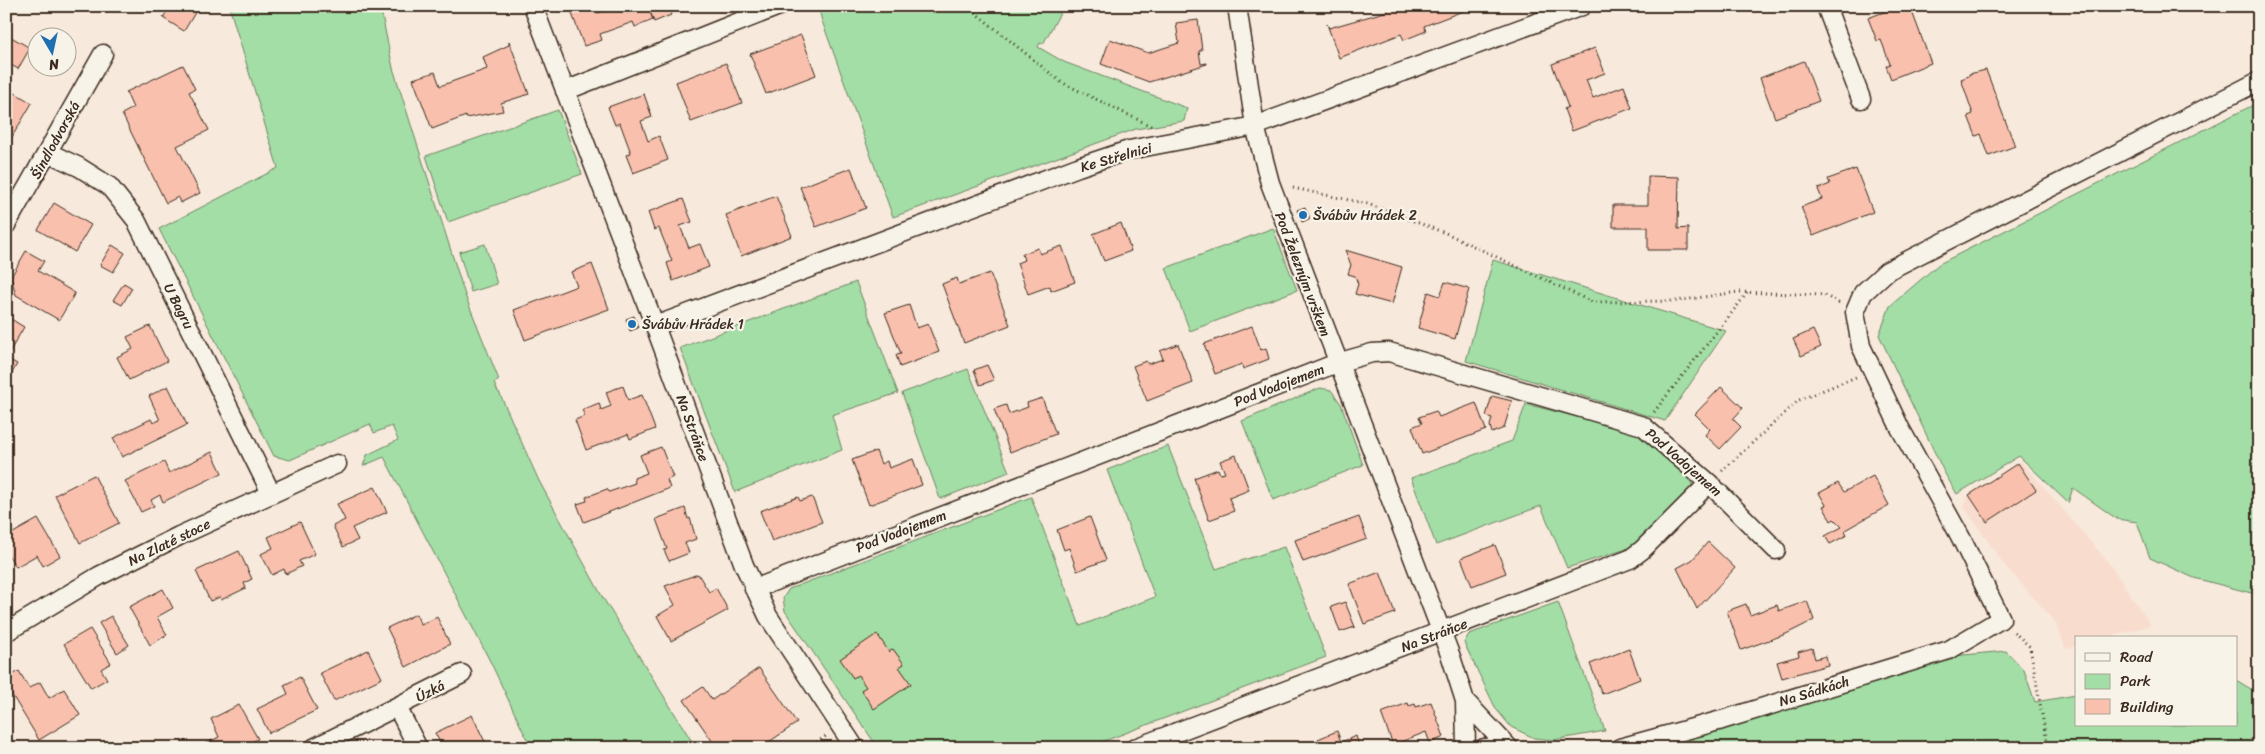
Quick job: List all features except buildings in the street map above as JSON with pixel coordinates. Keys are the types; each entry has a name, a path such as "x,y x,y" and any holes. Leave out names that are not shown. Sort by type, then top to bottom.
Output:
{"street":[{"name":"Na Stráňce","path":"533,6 744,565 768,616 855,748"},
{"path":"565,91 779,6"},
{"name":"Pod Železným vrškem","path":"1236,6 1255,126 1270,183 1337,363 1442,632 1465,701 1466,748"},
{"name":"Ke Střelnici","path":"655,326 1078,167 1129,150 1255,126 1582,6"},
{"path":"1826,6 1861,99"},
{"name":"Šindlodvorská","path":"6,225 49,153 102,54"},
{"path":"2001,619 1960,536 1900,428 1862,346 1855,312 1863,293 1887,271 2259,81"},
{"name":"U Bagru","path":"49,153 79,167 109,186 136,220 271,493"},
{"name":"Pod Vodojemem","path":"754,588 1337,363 1372,353 1389,352 1643,426 1709,482 1776,550"},
{"name":"Na Zlaté stoce","path":"6,632 99,576 179,536 337,464"},
{"name":"Na Stráňce","path":"1135,748 1630,559 1642,550 1709,482"},
{"name":"Na Sádkách","path":"1620,748 1722,720 1949,650 2001,619"},
{"name":"Úzká","path":"314,748 462,674"},
{"name":"Pod Železným vrškem","path":"1465,701 1507,748"},
{"path":"397,707 418,748"},
{"path":"1484,748 1507,748"}],"path":[{"path":"967,6 1061,82 1181,140"},
{"path":"1270,183 1368,204 1448,234 1592,302 1676,301 1748,292 1824,295 1855,312"},
{"path":"1643,426 1748,292"},
{"path":"1709,482 1799,400 1873,370"},
{"path":"2001,619 2030,647 2048,748"}],"shaded area":[{"path":"2021,461 2109,563 2151,625 2113,636 2075,636 2075,646 2066,649 2056,623 2003,563 1963,505 1969,495"}],"green space":[{"path":"229,6 380,6 393,68 465,295 499,380 494,383 539,481 603,598 696,748 531,748 491,663 384,457 363,466 367,455 398,440 392,426 374,433 370,424 290,460 274,456 159,229 278,168"},
{"path":"818,6 1064,6 1043,44 1040,43 1038,47 1064,62 1187,108 1184,121 1136,129 893,217"},
{"path":"2259,102 2259,595 2194,578 2150,558 2137,522 2117,519 2073,488 2068,503 2019,456 1957,494 1944,472 1879,335 1890,306 1939,264"},
{"path":"558,110 582,174 448,222 426,156"},
{"path":"1273,228 1297,290 1190,331 1166,268"},
{"path":"485,244 497,284 471,292 459,252"},
{"path":"1493,260 1726,331 1665,421 1466,361"},
{"path":"856,282 898,393 832,415 842,450 735,492 680,348"},
{"path":"968,369 1009,472 940,499 902,393"},
{"path":"1320,388 1331,390 1341,404 1363,465 1273,500 1242,421"},
{"path":"1526,404 1640,433 1689,474 1692,485 1691,493 1630,548 1567,568 1541,506 1436,545 1411,478 1512,441"},
{"path":"1168,446 1216,569 1284,547 1326,657 1086,748 878,748 785,611 783,598 789,589 1031,497 1080,626 1155,597 1107,470"},
{"path":"1558,602 1605,731 1554,740 1534,738 1511,727 1496,709 1464,643 1469,634"},
{"path":"2006,651 2024,670 2035,702 2075,695 2075,726 2238,726 2238,681 2259,694 2259,748 1662,748 1730,724 1953,656"}],"place":[{"name":"Švábův Hrádek 2","path":"1303,215"},
{"name":"Švábův Hrádek 1","path":"632,324"}]}
